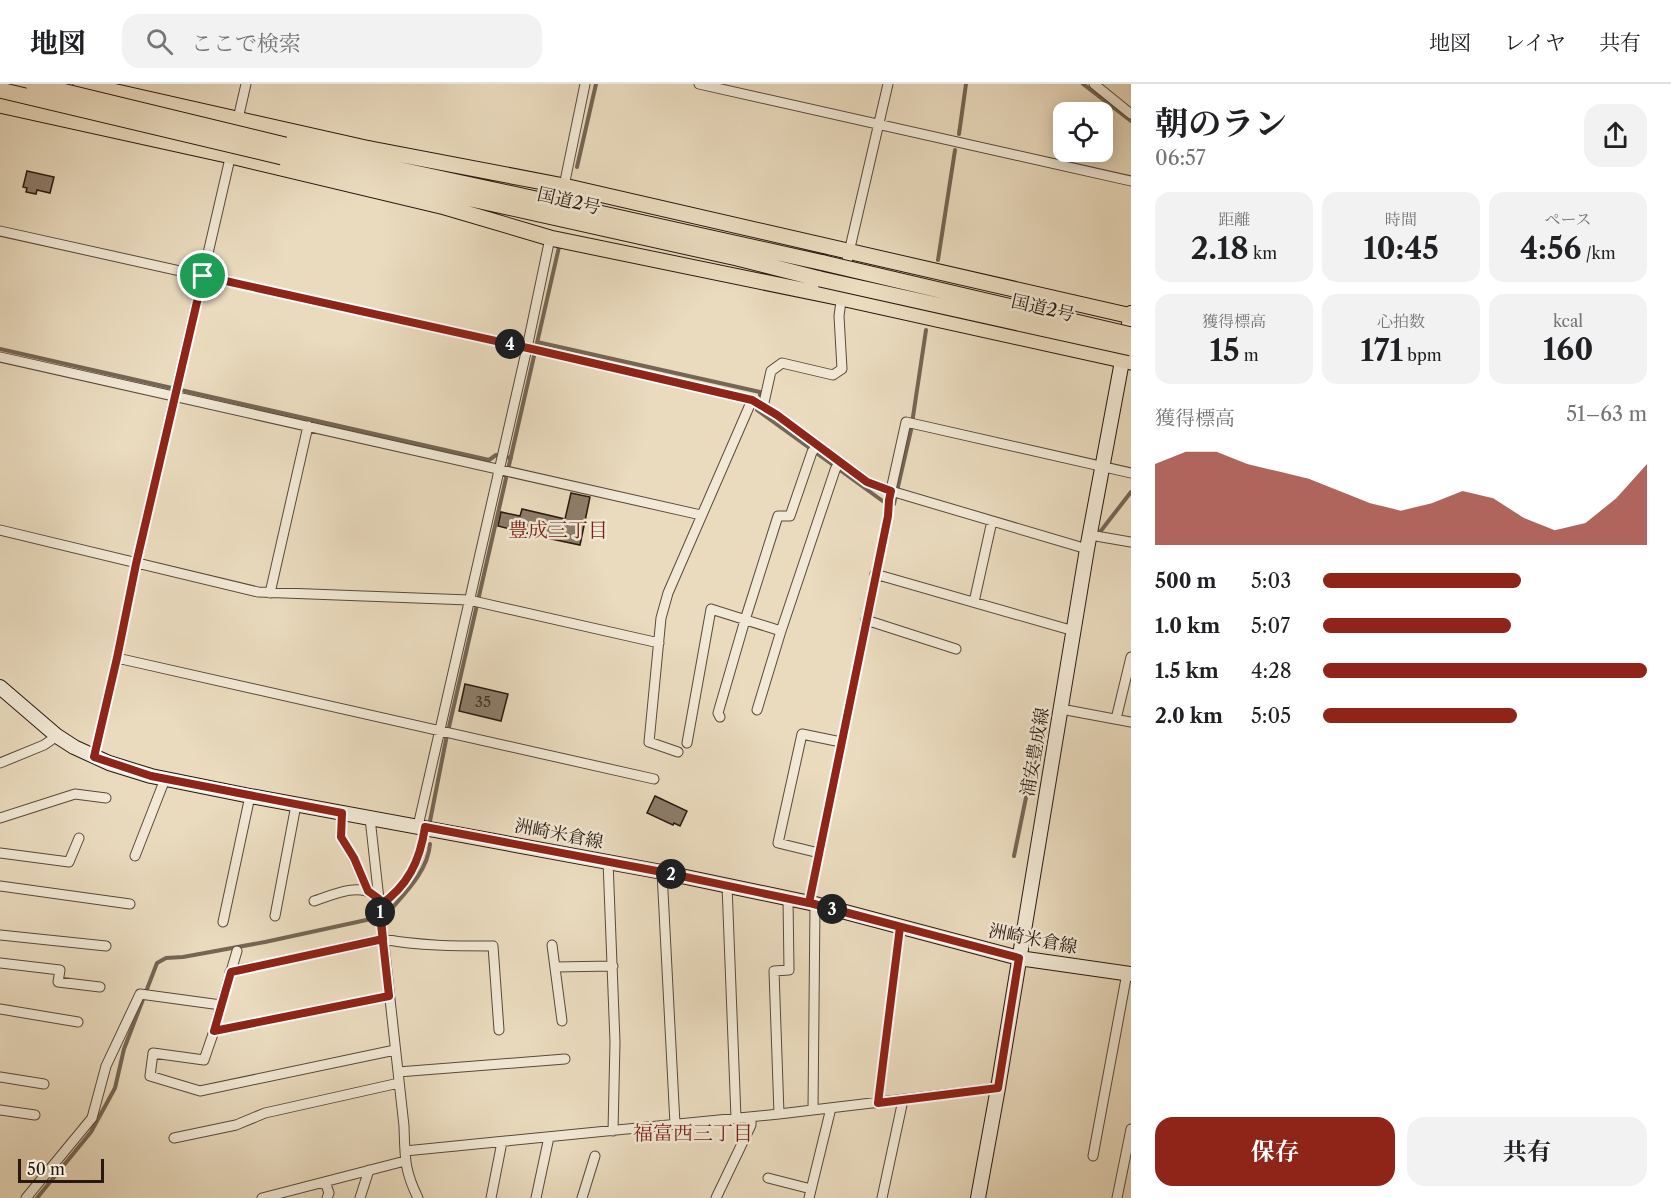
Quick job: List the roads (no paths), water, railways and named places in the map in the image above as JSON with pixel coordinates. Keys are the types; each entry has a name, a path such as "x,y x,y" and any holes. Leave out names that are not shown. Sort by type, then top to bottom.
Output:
{"highway":[{"name":"国道2号","path":"33,84 284,151 536,199 1131,335"},
{"path":"81,84 371,149 519,185 536,199"},
{"name":"国道2号","path":"0,90 284,151 737,258 1128,357"},
{"path":"0,105 231,156 445,207 550,238 1128,357"},
{"path":"371,149 564,186 1131,315"},
{"path":"445,207 499,216 654,250 737,258"}],"main road":[{"name":"浦安豊成線","path":"978,1198 1089,542 1103,465 1128,357 1131,315"},
{"name":"洲崎米倉線","path":"0,687 57,736 94,757 165,779 608,861 812,903 1019,958 1129,973"}],"street":[{"path":"94,757 246,84"},
{"path":"564,186 585,84"},
{"path":"699,84 1131,181"},
{"path":"763,407 771,371 782,363 833,375 842,369 839,316 841,298 849,252 888,84"},
{"path":"1094,84 1131,114"},
{"path":"0,231 752,400 777,415 814,449 837,466 892,496 1089,542 1131,542"},
{"path":"379,903 390,899 406,881 422,848 421,826 446,732 504,470 502,456 532,349 550,238"},
{"path":"0,357 177,392 308,426 701,515"},
{"path":"678,752 649,742 658,643 664,605 752,400"},
{"path":"813,1110 812,903 819,853 906,422 1131,473"},
{"path":"270,593 308,426"},
{"path":"720,717 718,712 778,516 790,516 814,449"},
{"path":"758,710 781,631 837,466"},
{"path":"974,602 992,521"},
{"path":"0,530 258,592 475,601 658,643"},
{"path":"876,574 1074,631"},
{"path":"687,743 711,609 781,631"},
{"path":"866,620 956,650"},
{"path":"1116,719 1131,657"},
{"path":"117,658 654,779"},
{"path":"1061,710 1131,722"},
{"path":"819,853 778,843 802,734 842,742"},
{"path":"0,763 44,745 57,736"},
{"path":"135,856 165,779"},
{"path":"0,818 75,794 106,798"},
{"path":"223,922 250,796"},
{"path":"275,916 296,805"},
{"path":"342,813 341,837 354,858 368,891 379,903"},
{"path":"370,818 404,1126 405,1156 409,1181 418,1198"},
{"path":"0,853 69,862 79,838"},
{"path":"608,861 615,1042 613,1131"},
{"path":"662,872 675,1124"},
{"path":"727,885 736,1119"},
{"path":"0,886 130,904"},
{"path":"314,901 357,888 368,891"},
{"path":"779,1114 774,971 789,970 788,898"},
{"path":"878,1103 900,927"},
{"path":"0,935 106,946"},
{"path":"231,972 383,939 433,945 493,946 499,1030"},
{"path":"552,945 562,1021"},
{"path":"237,951 204,1060 153,1053 150,1076 200,1091 395,1050"},
{"path":"0,963 60,970 58,982 100,987"},
{"path":"555,967 613,966"},
{"path":"1093,1156 1129,973"},
{"path":"26,1198 92,1118 106,1066 140,994 221,1005"},
{"path":"214,1031 389,996"},
{"path":"0,1010 78,1022"},
{"path":"398,1072 565,1059"},
{"path":"0,1077 44,1084"},
{"path":"174,1138 236,1125 265,1113 399,1083"},
{"path":"262,1198 369,1170 405,1156 502,1142 736,1119 998,1088"},
{"path":"882,1198 903,1100"},
{"path":"768,1178 810,1194 831,1108"},
{"path":"0,1110 35,1115"},
{"path":"716,1198 751,1125 751,1117"},
{"path":"1117,1198 1131,1129"},
{"path":"536,1198 549,1137"},
{"path":"491,1198 502,1142"},
{"path":"582,1198 595,1156"},
{"path":"360,1198 369,1170"},
{"path":"325,1182 329,1193 327,1198"}],"waterway":[{"path":"577,167 596,84"},
{"path":"959,134 966,84"},
{"path":"1083,84 1131,121"},
{"path":"938,260 955,150"},
{"path":"430,821 446,740 559,247"},
{"path":"757,408 884,502 894,504 911,430 926,330"},
{"path":"537,342 760,392 760,395"},
{"path":"0,349 489,460 496,455 511,458"},
{"path":"1100,532 1131,492"},
{"path":"1014,856 1043,729"},
{"path":"390,909 422,870 430,844"},
{"path":"37,1198 91,1132 115,1088 124,1049 157,963 166,958 265,942 371,919"}],"district":[{"name":"豊成三丁目","path":"558,530"},
{"name":"福富西三丁目","path":"693,1133"}]}
